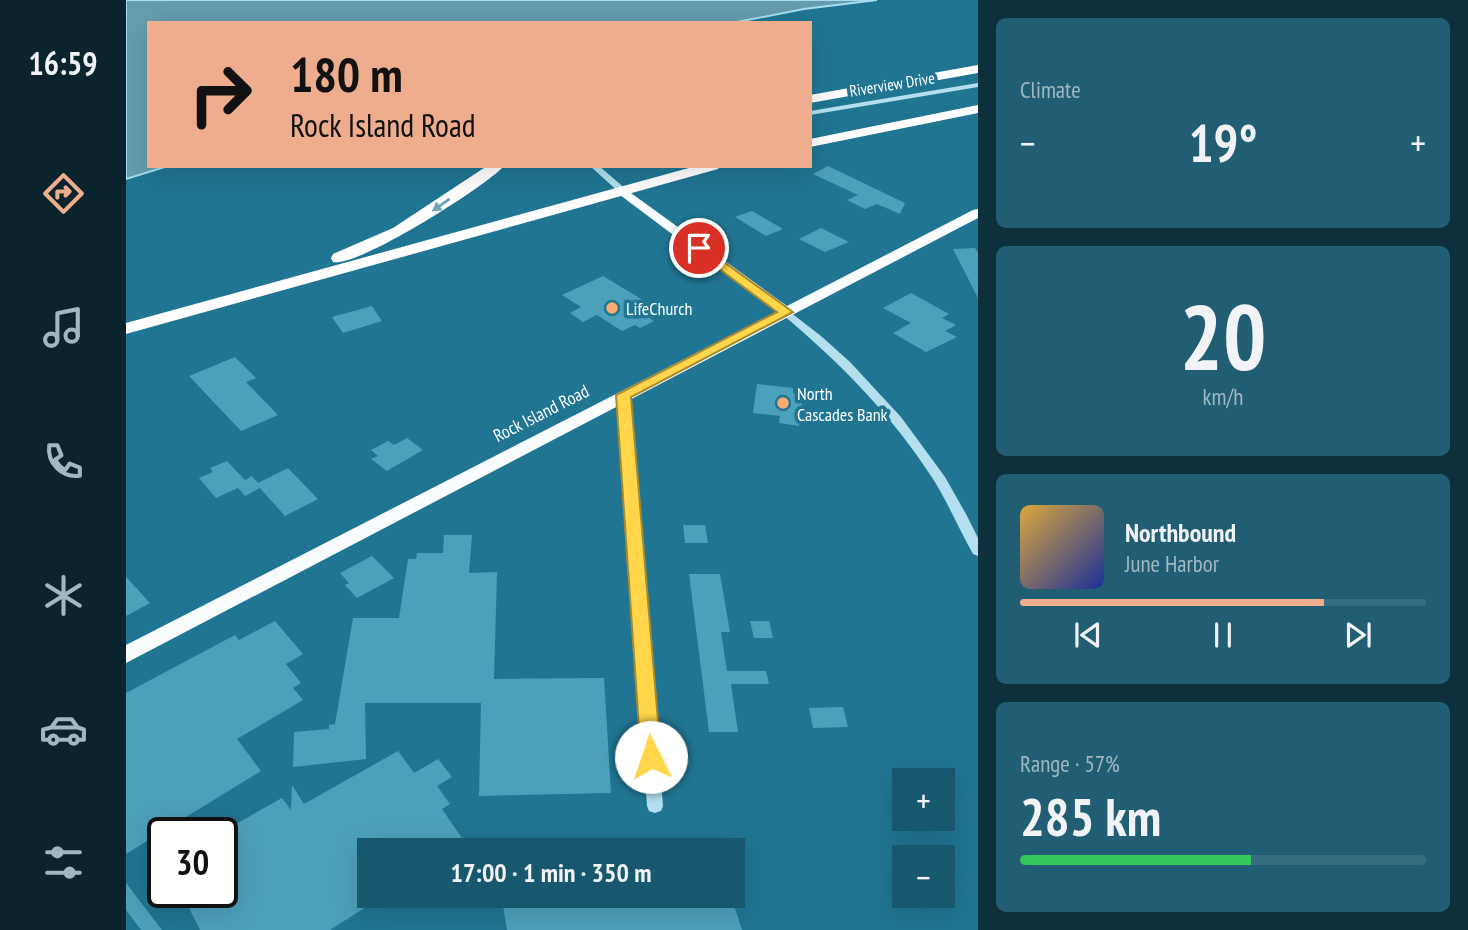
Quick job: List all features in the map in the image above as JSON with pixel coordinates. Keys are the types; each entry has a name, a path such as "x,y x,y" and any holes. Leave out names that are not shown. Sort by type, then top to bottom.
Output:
{"highway":[{"path":"812,99 978,69"},
{"path":"812,143 978,109"},
{"path":"126,327 321,265 369,246 409,225 494,168"},
{"path":"126,327 706,168"}],"main road":[{"path":"624,192 786,312"},
{"name":"Rock Island Road","path":"126,654 978,213"}],"street":[{"name":"Riverview Drive","path":"812,113 978,85"},
{"path":"596,168 624,192"},
{"path":"786,312 855,372 894,414 941,480 978,551"},
{"path":"623,395 654,806"}],"water":[{"path":"126,0 877,0 804,9 742,21 147,21 147,168 162,168 126,179"}],"building":[{"path":"828,166 905,203 900,214 877,204 865,209 847,200 858,195 813,174"},
{"path":"752,211 783,229 766,236 735,217"},
{"path":"821,228 849,242 825,252 799,239"},
{"path":"975,248 978,253 978,298 953,249"},
{"path":"603,276 661,311 648,317 654,321 640,328 635,325 622,331 597,315 583,322 570,313 581,307 562,295"},
{"path":"911,293 949,314 942,318 956,325 945,331 957,337 926,352 893,333 911,323 883,308"},
{"path":"372,306 382,321 343,333 332,317"},
{"path":"235,357 256,378 246,382 278,415 241,431 189,376"},
{"name":"North Cascades Bank","path":"757,384 793,388 793,393 803,395 799,426 779,423 780,416 753,413"},
{"path":"407,438 423,450 387,471 371,459 378,456 371,450 388,441 394,445"},
{"path":"227,461 245,480 252,476 258,483 288,468 318,499 285,516 260,488 245,496 238,488 216,498 199,478 213,472 210,468"},
{"path":"683,525 705,525 708,543 685,543"},
{"path":"444,535 472,535 469,573 497,572 494,679 604,678 611,793 479,796 481,703 365,703 366,759 293,767 294,732 329,729 329,725 335,724 353,618 399,618 408,559 416,559 417,553 443,553"},
{"path":"372,556 394,578 357,598 345,585 349,583 340,573"},
{"path":"689,574 720,574 730,632 721,632 727,671 766,671 769,684 731,684 738,732 709,732"},
{"path":"126,577 150,603 126,616"},
{"path":"275,621 303,654 286,664 301,683 293,688 303,700 237,739 261,771 186,817 147,817 147,841 126,854 126,693 235,635 239,640"},
{"path":"750,621 769,621 773,638 754,638"},
{"path":"843,707 848,727 813,728 809,708"},
{"path":"398,751 414,773 438,759 452,777 437,786 450,804 442,809 462,838 357,838 357,908 364,908 330,930 200,930 189,908 238,908 238,823 282,798 291,810 292,785 304,804"},
{"path":"126,883 162,930 141,930 126,910"},
{"path":"503,908 735,908 742,930 507,930"}],"place":[{"name":"LifeChurch","path":"612,308"},
{"name":"North Cascades Bank","path":"783,403"}],"route":[{"path":"651,757 623,395 786,312 699,248"}]}
